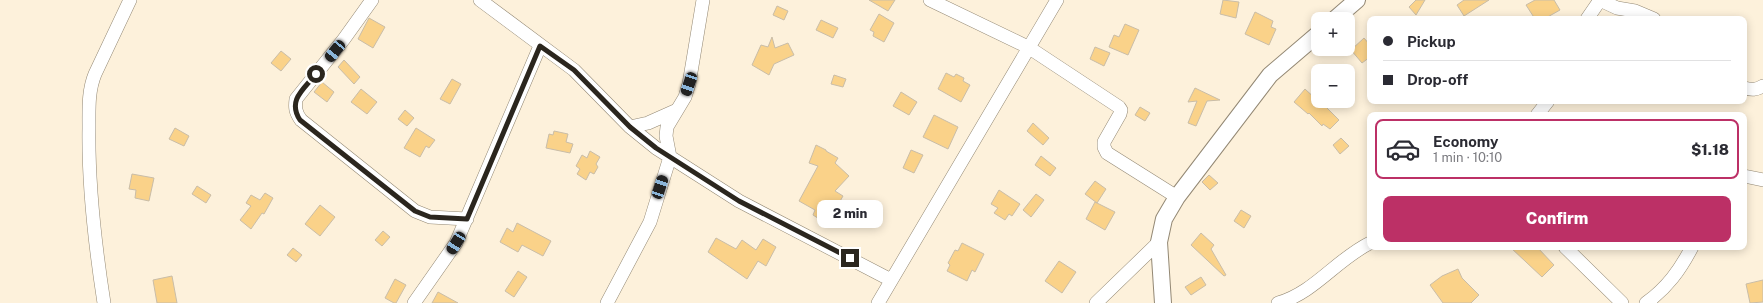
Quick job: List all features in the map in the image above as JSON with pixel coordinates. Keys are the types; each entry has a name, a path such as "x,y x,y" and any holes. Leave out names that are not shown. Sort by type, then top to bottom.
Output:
{"street":[{"path":"104,303 94,234 89,149 89,97 91,84 95,74 130,0"},
{"path":"372,0 344,39 296,99 296,113 300,120 415,211 430,217 467,219"},
{"path":"480,0 574,70 630,127 670,157 739,201 891,280"},
{"path":"607,303 650,222 670,157 666,136 667,127 675,111 685,97 689,84 703,0"},
{"path":"930,0 1028,47 1119,107 1121,110 1120,114 1104,142 1104,147 1107,153 1177,197"},
{"path":"878,303 1057,0"},
{"path":"1343,12 1357,0"},
{"path":"1589,16 1600,0 1617,8 1646,16"},
{"path":"1163,303 1159,242 1164,219 1177,197 1270,75 1311,40"},
{"path":"414,303 450,253 467,219 540,46"},
{"path":"1747,89 1758,89 1763,86"},
{"path":"1539,112 1546,104"},
{"path":"630,127 648,123 675,111"},
{"path":"1747,177 1763,180"},
{"path":"1096,303 1159,242"},
{"path":"1278,303 1297,296 1352,254 1367,245"},
{"path":"1568,250 1622,303"},
{"path":"1646,303 1661,292 1683,264 1690,250"}],"building":[{"path":"869,0 895,0 888,11"},
{"path":"1223,0 1239,2 1236,18 1220,14"},
{"path":"1416,0 1425,0 1416,15 1409,7"},
{"path":"1464,0 1489,0 1464,16 1457,5"},
{"path":"1535,0 1554,0 1560,10 1549,16 1533,16 1526,5"},
{"path":"777,6 788,11 784,20 773,15"},
{"path":"1255,12 1273,21 1271,27 1276,29 1269,45 1245,34"},
{"path":"879,14 894,23 884,42 873,36 874,32 870,30"},
{"path":"369,18 385,27 373,48 358,39"},
{"path":"821,20 838,28 833,38 816,30"},
{"path":"1125,24 1139,30 1128,55 1109,47 1114,35 1119,37"},
{"path":"772,37 775,48 788,43 794,55 774,64 769,75 752,65 761,45 768,47"},
{"path":"1364,38 1367,42 1367,59 1362,63 1355,55 1355,46"},
{"path":"1095,47 1110,53 1104,66 1090,59"},
{"path":"281,51 291,59 281,71 271,63"},
{"path":"344,60 360,77 354,84 338,67"},
{"path":"946,73 954,77 956,74 964,78 963,81 970,85 961,102 938,89"},
{"path":"834,75 846,79 843,87 831,84"},
{"path":"452,79 461,84 450,104 440,99"},
{"path":"322,82 334,92 327,102 314,92"},
{"path":"1195,88 1220,100 1207,101 1196,126 1188,123 1197,101 1188,102"},
{"path":"361,89 377,102 367,114 351,102"},
{"path":"1305,89 1311,95 1311,108 1327,108 1339,120 1330,129 1323,124 1322,126 1309,113 1308,114 1294,102"},
{"path":"901,92 917,102 909,115 893,106"},
{"path":"1140,107 1150,113 1145,121 1135,115"},
{"path":"405,110 414,118 407,126 398,119"},
{"path":"934,115 958,127 948,149 923,137"},
{"path":"1033,123 1049,138 1043,145 1027,131"},
{"path":"175,128 189,136 184,146 169,139"},
{"path":"416,128 435,140 429,148 426,146 420,157 404,148"},
{"path":"554,131 568,134 566,142 573,144 570,153 546,148 549,134 553,135"},
{"path":"1341,138 1349,146 1340,154 1333,145"},
{"path":"816,145 838,158 835,163 849,176 835,191 843,196 839,203 842,205 838,212 840,213 832,227 813,215 815,210 799,201 818,166 809,163"},
{"path":"911,150 923,155 914,173 903,168"},
{"path":"590,151 600,157 596,164 598,167 594,174 590,172 586,180 577,174 580,169 576,166 582,155 587,158"},
{"path":"1041,156 1056,168 1050,176 1035,165"},
{"path":"132,174 154,178 149,201 135,198 136,190 129,189"},
{"path":"1209,175 1218,183 1210,190 1202,182"},
{"path":"1095,181 1106,189 1097,203 1085,194"},
{"path":"197,186 211,195 206,203 192,194"},
{"path":"999,190 1020,204 1012,216 1009,214 1005,220 994,213 998,208 991,204"},
{"path":"265,193 273,198 264,214 262,213 251,229 240,220 251,206 246,203 251,195 260,200"},
{"path":"1036,194 1044,200 1031,217 1023,210"},
{"path":"1095,202 1115,212 1105,230 1086,219"},
{"path":"320,205 335,217 320,236 305,224"},
{"path":"1241,210 1251,216 1244,228 1234,221"},
{"path":"517,223 551,241 543,256 522,245 518,252 500,242 507,228 513,232"},
{"path":"383,231 390,237 382,246 375,240"},
{"path":"1201,233 1214,245 1211,249 1226,275 1224,276 1191,245"},
{"path":"716,238 736,249 742,240 756,250 763,239 776,247 766,266 758,261 747,279 708,252"},
{"path":"962,243 984,254 975,272 972,270 967,281 947,271 950,265 948,263 955,250 958,251"},
{"path":"293,248 302,255 296,262 287,255"},
{"path":"1513,250 1540,250 1554,265 1542,277"},
{"path":"1059,261 1076,272 1062,293 1045,281"},
{"path":"1458,269 1462,278 1479,295 1471,303 1443,303 1430,285 1442,276"},
{"path":"518,271 527,277 514,297 505,291"},
{"path":"172,276 177,303 157,303 153,280"},
{"path":"1201,277 1206,285 1191,295 1185,287"},
{"path":"395,279 406,285 396,303 394,303 385,298"},
{"path":"1763,280 1763,302 1750,303 1746,284"},
{"path":"438,292 458,303 432,303"}],"route":[{"path":"316,74 296,99 296,113 300,120 415,211 430,217 467,219 540,46 574,70 630,127 656,148 739,201 850,258"}]}
